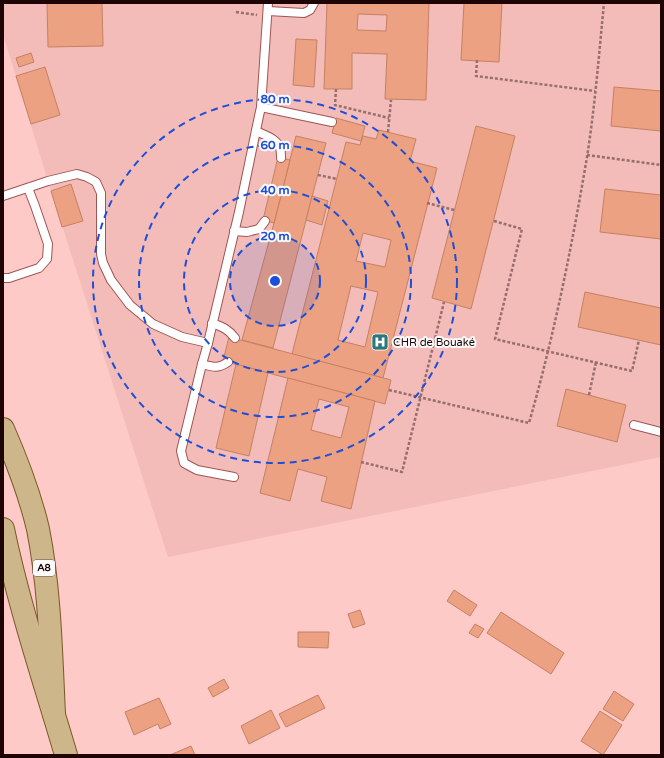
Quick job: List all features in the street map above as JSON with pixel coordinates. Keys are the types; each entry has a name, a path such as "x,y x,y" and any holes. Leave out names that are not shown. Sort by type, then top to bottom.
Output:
{"main road":[{"name":"A8","path":"3,429 15,456 38,529 48,596 54,714"},
{"name":"A8","path":"3,530 10,563 25,618 66,755"}],"lane":[{"path":"234,477 197,470 184,464 181,451 208,343 261,107 268,7 304,13 310,10 314,3"},
{"path":"261,107 332,122"},
{"path":"256,131 270,137 276,143 280,148 281,158"},
{"path":"3,196 48,181 77,174 96,182 101,193 101,254 103,264 111,280 130,305 153,324 182,336 208,343"},
{"path":"3,278 9,278 39,268 47,259 48,244 28,188"},
{"path":"234,231 247,232 258,229 265,221"},
{"path":"212,323 224,327 235,338"},
{"path":"202,364 212,367 221,367 228,362"},
{"path":"634,425 661,432"}],"path":[{"path":"388,390 529,423 548,351 577,212 587,155 604,3"},
{"path":"477,60 476,76 595,91"},
{"path":"336,89 335,105 389,118"},
{"path":"388,132 391,100"},
{"path":"587,155 661,165"},
{"path":"318,175 336,179"},
{"path":"428,203 454,210"},
{"path":"494,221 522,229 495,339 632,371 639,340"},
{"path":"361,462 402,472 444,302"},
{"path":"589,396 596,362"}],"shaded area":[{"name":"CHR de Bouaké","path":"3,3 661,3 661,457 168,557 51,191 3,34"}],"building":[{"path":"47,3 102,3 103,46 48,47"},
{"path":"327,3 429,3 426,100 385,99 387,54 352,53 352,89 324,89","holes":["358,14 387,15 386,31 357,30"]},
{"path":"464,3 502,3 499,62 461,60"},
{"path":"296,39 317,40 314,87 293,85"},
{"path":"31,53 34,62 19,67 16,58"},
{"path":"45,67 60,115 31,124 16,76"},
{"path":"614,87 661,91 661,131 611,126"},
{"path":"336,118 365,126 361,141 332,133"},
{"path":"476,126 515,136 471,309 432,298"},
{"path":"379,130 416,139 410,161 437,168 383,378 292,354 346,142 360,145 363,136 376,139","holes":["363,233 391,240 385,267 356,261","351,286 378,292 365,347 338,340"]},
{"path":"296,136 326,143 273,348 242,340"},
{"path":"278,157 290,160 274,223 263,220"},
{"path":"71,184 83,221 62,227 51,191"},
{"path":"605,189 661,195 661,239 600,232"},
{"path":"312,196 328,201 322,225 306,220"},
{"path":"585,292 661,308 661,345 578,327"},
{"path":"229,337 391,380 385,404 223,361"},
{"path":"236,364 268,373 249,456 216,448"},
{"path":"288,378 375,401 351,509 321,501 327,477 298,469 290,501 260,493","holes":["319,399 349,407 341,438 311,430"]},
{"path":"566,389 626,405 617,442 557,426"},
{"path":"454,590 477,605 470,616 447,601"},
{"path":"360,610 365,624 353,628 348,614"},
{"path":"501,612 564,653 551,674 487,633"},
{"path":"475,624 484,629 478,638 469,633"},
{"path":"298,632 329,632 328,648 298,647"},
{"path":"224,679 229,688 213,697 208,688"},
{"path":"614,691 634,704 623,721 603,709"},
{"path":"318,695 325,708 286,727 279,714"},
{"path":"159,698 171,724 160,729 158,724 134,735 125,712"},
{"path":"271,710 280,728 249,744 241,726"},
{"path":"600,711 622,725 603,755 581,741"},
{"path":"191,746 195,755 170,755"}],"place":[{"name":"CHR de Bouaké","path":"380,342"}]}
